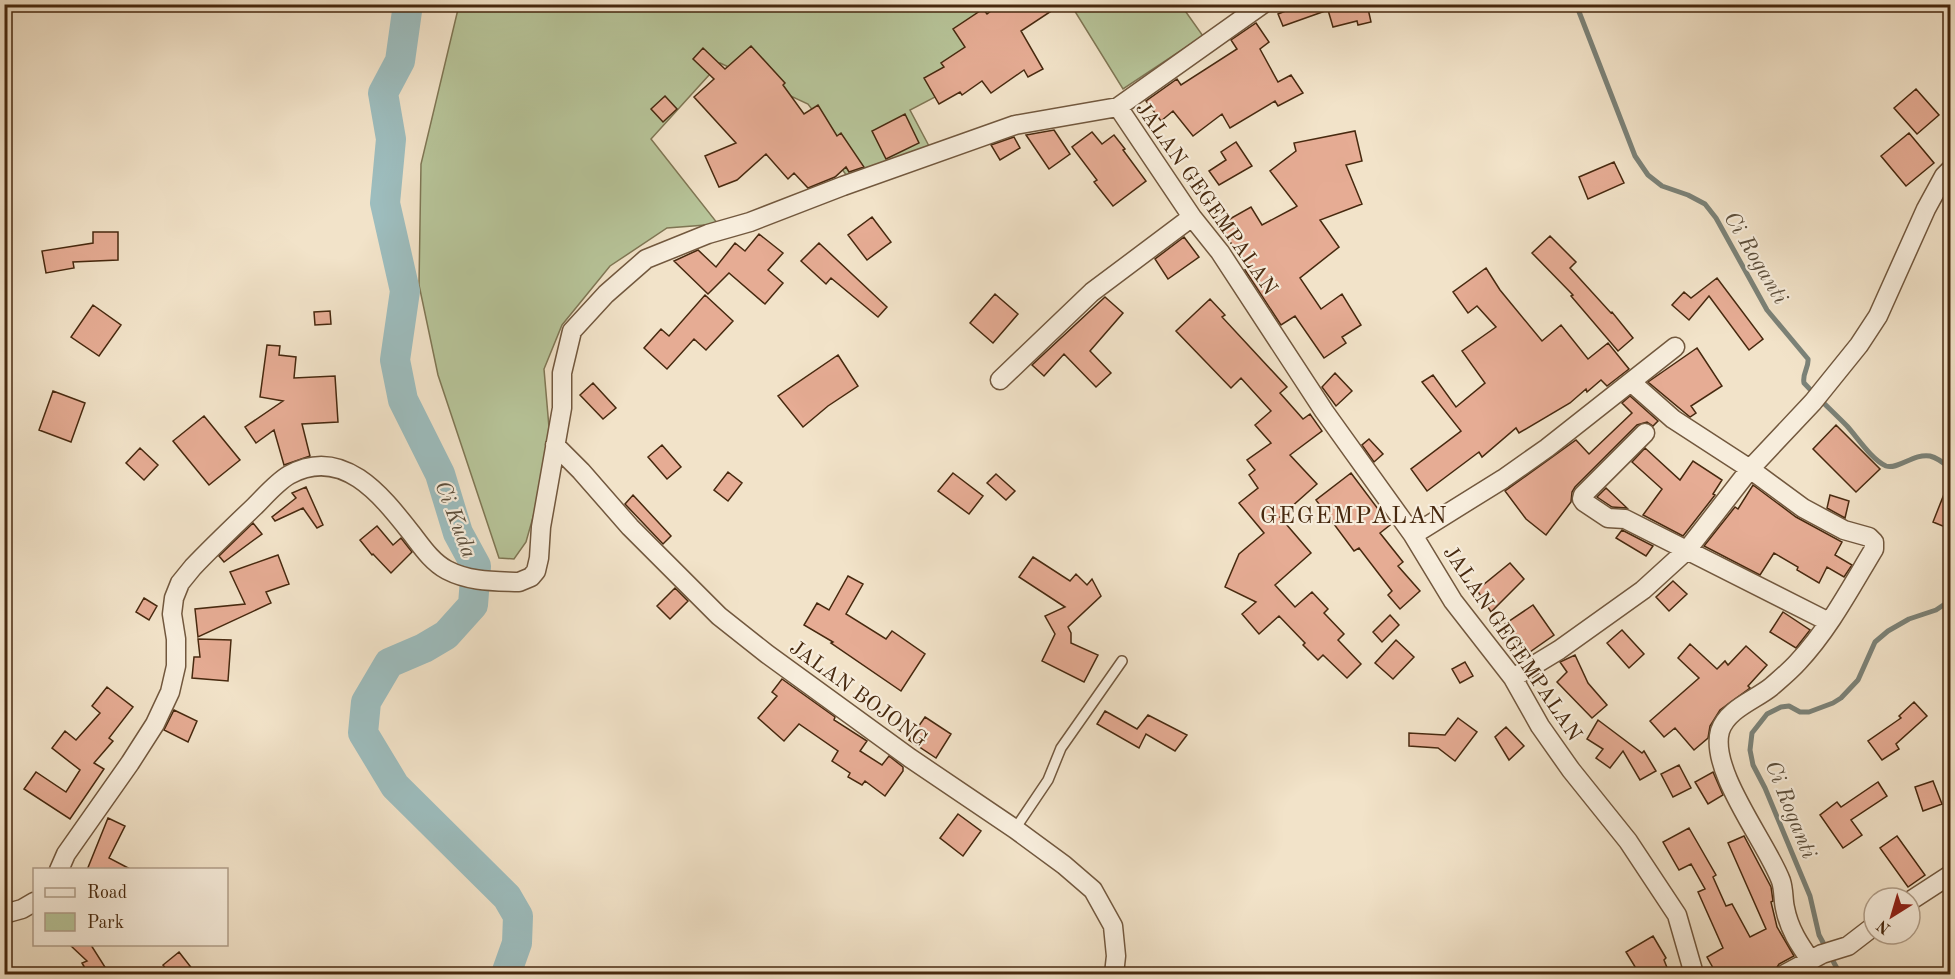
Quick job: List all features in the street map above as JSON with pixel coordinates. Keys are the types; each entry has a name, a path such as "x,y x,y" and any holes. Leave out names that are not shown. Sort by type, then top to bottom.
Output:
{"street":[{"path":"1118,107 1263,4"},
{"name":"JALAN GEGEMPALAN","path":"60,868 66,854 155,724 170,692 176,666 176,639 172,614 174,598 180,583 192,567 288,476 311,467 330,466 346,470 363,480 380,495 429,556 446,570 471,580 519,582 531,577 536,571 539,558 541,527 562,408 562,373 572,332 606,294 645,259 708,234 750,222 843,186 1015,125 1118,107 1192,217 1220,252 1324,411 1413,535 1453,601 1513,678 1540,726 1571,770 1628,841 1677,915 1694,975"},
{"path":"1513,678 1559,650 1644,590 1687,549 1750,469 1817,397 1859,345 1878,316 1926,209 1944,176 1950,170"},
{"path":"1000,380 1092,292 1192,217"},
{"path":"1413,535 1503,480 1675,347"},
{"path":"1631,382 1673,420 1750,469 1803,508 1844,530 1873,539 1874,549 1829,622 1798,662 1770,688 1741,706 1727,719 1721,730 1719,742 1726,776 1782,883 1792,933 1816,958"},
{"path":"1645,433 1583,495 1582,499 1608,518 1625,519 1829,622"},
{"name":"JALAN BOJONG","path":"555,445 630,527 719,616 767,654 910,758 1015,829 1064,865 1093,890 1113,926 1116,956 1114,975"},
{"path":"1922,893 1950,874"},
{"path":"4,914 22,909 33,903"},
{"path":"1785,975 1816,958 1848,946 1862,935"}],"lane":[{"path":"1015,829 1048,780 1060,748 1122,662"}],"green space":[{"path":"459,5 1064,5 1000,35 960,84 910,110 929,146 847,176 817,135 826,128 808,104 720,63 651,139 718,224 667,228 610,266 562,325 544,369 550,439 537,503 526,542 514,559 499,558 438,375 419,285 421,164"},
{"path":"1071,5 1181,5 1203,36 1123,89"}],"building":[{"path":"1000,4 1062,4 1021,31 1043,69 1028,77 1024,70 991,93 982,81 962,95 960,92 939,104 924,78 944,67 941,63 965,47 953,29 983,9 987,14"},
{"path":"1303,4 1367,4 1371,22 1358,25 1357,21 1333,27 1328,10 1283,26 1278,14"},
{"path":"1256,23 1269,42 1260,49 1278,82 1291,75 1303,93 1278,106 1275,101 1230,128 1222,114 1193,136 1173,111 1161,121 1146,101 1177,79 1181,85 1237,49 1231,40"},
{"path":"751,46 785,83 783,85 804,114 818,105 837,136 841,133 864,167 849,172 846,167 835,177 808,188 794,173 788,179 766,154 737,180 719,187 705,156 736,143 694,97 714,79 693,59 703,48 725,69"},
{"path":"1916,89 1939,115 1917,134 1894,108"},
{"path":"665,96 677,109 663,122 651,109"},
{"path":"905,114 919,143 886,159 872,131"},
{"path":"1054,130 1070,154 1049,169 1026,135"},
{"path":"1355,131 1362,161 1346,165 1362,204 1320,220 1339,247 1300,278 1321,309 1342,294 1361,325 1342,337 1346,343 1324,358 1295,316 1281,325 1219,225 1251,207 1262,225 1297,206 1270,171 1296,151 1294,143"},
{"path":"1092,132 1102,144 1114,135 1146,181 1113,206 1094,182 1097,180 1072,147"},
{"path":"1909,133 1934,163 1906,186 1881,156"},
{"path":"1014,137 1020,148 1000,160 991,145"},
{"path":"1236,142 1252,166 1219,185 1209,171 1226,160 1221,152"},
{"path":"1614,162 1624,183 1588,199 1579,177"},
{"path":"872,217 891,242 867,260 848,235"},
{"path":"93,232 118,232 118,260 73,262 74,268 46,273 42,251 93,243"},
{"path":"759,234 783,253 768,270 783,283 765,304 729,273 708,294 674,261 698,250 716,267 735,243 745,251"},
{"path":"1550,236 1576,262 1570,268 1633,338 1618,351 1571,296 1573,295 1532,253"},
{"path":"1184,237 1199,257 1168,279 1155,259"},
{"path":"819,243 887,307 878,317 831,278 826,284 801,261"},
{"path":"1486,268 1500,290 1542,341 1561,325 1588,359 1608,343 1629,369 1607,386 1601,380 1570,403 1519,433 1516,428 1482,457 1479,452 1427,491 1411,469 1461,431 1422,382 1433,375 1456,407 1485,383 1462,351 1496,327 1477,306 1468,313 1453,292"},
{"path":"1717,278 1763,339 1749,350 1709,296 1689,320 1672,305 1684,292 1691,298"},
{"path":"995,294 1018,314 993,343 970,323"},
{"path":"705,295 733,321 706,350 694,339 667,369 644,348 661,329 669,336"},
{"path":"1105,297 1123,313 1090,351 1111,373 1096,387 1064,354 1044,376 1032,365"},
{"path":"1210,299 1225,315 1222,317 1287,387 1280,393 1303,419 1310,414 1322,431 1290,455 1317,484 1280,517 1311,553 1275,585 1295,607 1312,592 1328,609 1324,613 1344,634 1338,640 1361,664 1347,678 1323,655 1318,660 1279,616 1259,634 1242,614 1256,602 1225,587 1239,554 1264,533 1239,503 1258,488 1249,475 1255,470 1247,460 1271,443 1255,425 1271,411 1241,378 1231,388 1176,331"},
{"path":"93,305 121,325 99,356 71,337"},
{"path":"330,311 331,324 315,325 314,312"},
{"path":"267,345 280,346 279,355 296,357 294,378 335,376 338,422 302,424 310,456 284,465 274,430 256,443 245,427 283,401 260,397"},
{"path":"1697,348 1722,386 1691,406 1696,413 1690,417 1648,382"},
{"path":"838,355 858,386 828,406 803,427 778,396"},
{"path":"1335,373 1352,391 1336,406 1322,387"},
{"path":"593,383 616,408 603,419 580,395"},
{"path":"53,391 85,403 71,442 39,430"},
{"path":"1630,396 1658,421 1653,426 1647,422 1637,425 1575,487 1571,502 1546,535 1526,519 1505,491 1576,440 1589,454 1632,413 1622,403"},
{"path":"204,416 240,460 209,485 173,441"},
{"path":"1836,425 1880,469 1856,492 1813,449"},
{"path":"1369,439 1383,454 1374,462 1362,445"},
{"path":"662,445 681,467 667,479 648,457"},
{"path":"140,448 158,465 144,480 126,463"},
{"path":"1645,448 1680,480 1693,461 1722,480 1713,494 1715,495 1683,536 1643,515 1662,489 1632,462"},
{"path":"728,472 742,483 728,501 714,490"},
{"path":"953,473 983,496 969,514 938,491"},
{"path":"1351,473 1390,525 1380,533 1403,562 1398,566 1420,591 1400,609 1388,595 1392,591 1359,548 1354,551 1316,500"},
{"path":"996,474 1015,491 1006,500 987,483"},
{"path":"1950,479 1950,529 1933,522"},
{"path":"1753,485 1796,517 1842,542 1835,555 1852,565 1844,577 1827,567 1819,583 1774,553 1760,575 1704,546 1735,507 1738,509"},
{"path":"306,487 323,525 317,528 303,508 275,521 272,517 296,498 292,493"},
{"path":"1606,488 1627,508 1612,507 1597,497"},
{"path":"633,495 671,536 663,544 625,504"},
{"path":"1830,495 1849,501 1845,518 1827,508"},
{"path":"253,523 262,534 224,562 219,556"},
{"path":"377,526 393,545 401,538 412,552 391,573 360,540"},
{"path":"1622,530 1653,546 1646,556 1616,538"},
{"path":"278,555 289,584 266,592 271,603 198,637 195,609 245,604 230,572"},
{"path":"1033,557 1070,581 1076,574 1087,585 1092,579 1101,596 1068,627 1071,633 1071,643 1098,655 1084,682 1042,661 1055,634 1045,616 1065,607 1019,577"},
{"path":"1510,563 1524,579 1491,612 1477,590"},
{"path":"848,576 863,584 846,614 886,639 892,631 925,654 901,691 831,643 833,642 804,625 817,603 829,610"},
{"path":"1673,581 1687,594 1669,611 1656,597"},
{"path":"675,588 688,601 670,619 657,606"},
{"path":"144,598 157,606 149,620 136,612"},
{"path":"1533,605 1554,635 1527,654 1505,624"},
{"path":"1783,612 1810,630 1796,648 1770,632"},
{"path":"1390,615 1399,625 1382,642 1373,632"},
{"path":"1622,630 1644,654 1629,668 1607,643"},
{"path":"198,639 231,640 228,681 192,678 194,657 200,657"},
{"path":"1396,640 1414,657 1393,679 1375,663"},
{"path":"1690,644 1717,669 1725,661 1728,665 1746,646 1767,665 1748,686 1750,688 1720,710 1710,726 1708,738 1694,750 1675,728 1664,737 1650,721 1699,678 1678,658"},
{"path":"1575,655 1588,683 1607,705 1592,718 1557,682 1567,672 1560,662"},
{"path":"1465,662 1473,676 1460,683 1452,669"},
{"path":"782,679 835,717 834,720 867,741 860,751 882,765 889,756 903,767 903,771 885,796 865,781 862,785 848,777 850,773 832,761 838,751 799,724 784,741 758,718 777,696 772,692"},
{"path":"107,687 133,707 109,738 113,741 94,763 104,769 70,819 24,789 36,772 66,792 80,770 52,748 65,731 76,740 100,713 92,706"},
{"path":"1914,702 1927,716 1896,744 1899,749 1882,760 1868,741 1901,718 1899,716"},
{"path":"174,710 197,721 188,742 164,730"},
{"path":"1105,711 1137,729 1148,715 1187,735 1175,751 1146,734 1139,748 1097,724"},
{"path":"925,717 951,734 936,758 909,740"},
{"path":"1458,718 1477,732 1455,761 1438,748 1409,746 1409,733 1445,735"},
{"path":"1598,720 1642,753 1644,751 1656,771 1640,780 1623,751 1610,768 1596,758 1603,749 1587,739"},
{"path":"1506,727 1524,746 1509,760 1495,737"},
{"path":"1679,765 1691,788 1673,797 1661,774"},
{"path":"1713,772 1723,795 1708,804 1695,782"},
{"path":"1933,781 1942,804 1923,811 1915,787"},
{"path":"1878,782 1887,796 1851,820 1862,835 1843,848 1820,815 1837,802 1841,807"},
{"path":"958,814 981,831 963,856 940,838"},
{"path":"108,818 125,826 109,858 128,868 88,868"},
{"path":"1689,828 1716,875 1713,877 1726,906 1732,904 1750,937 1766,929 1728,843 1744,836 1771,887 1773,901 1771,902 1777,927 1794,956 1779,964 1770,975 1717,975 1707,957 1723,948 1698,892 1705,889 1691,864 1679,870 1663,842"},
{"path":"1897,836 1925,875 1907,886 1880,848"},
{"path":"1653,936 1666,958 1664,960 1670,975 1640,975 1626,952"},
{"path":"71,946 92,946 110,975 89,975 82,963 87,961"},
{"path":"179,952 197,975 171,975 163,965"}],"waterway":[{"name":"Ci Kuda","path":"408,4 400,61 383,93 391,139 385,203 405,291 395,360 403,400 440,474 458,533 476,566 473,605 446,635 424,648 389,663 366,702 363,733 395,786 507,897 518,916 517,943 506,974"},
{"name":"Ci Roganti","path":"1576,4 1635,156 1648,175 1662,186 1705,204 1716,218 1767,310 1808,359 1804,383 1847,426 1870,454 1886,466 1896,466 1918,457 1930,456 1950,468"},
{"name":"Ci Roganti","path":"1840,974 1819,935 1810,896 1765,788 1753,765 1750,750 1752,733 1767,714 1781,707 1789,706 1800,712 1809,712 1841,698 1858,680 1875,642 1888,631 1909,619 1936,610 1945,604 1950,590"}],"district":[{"name":"GEGEMPALAN","path":"1354,515"}]}
